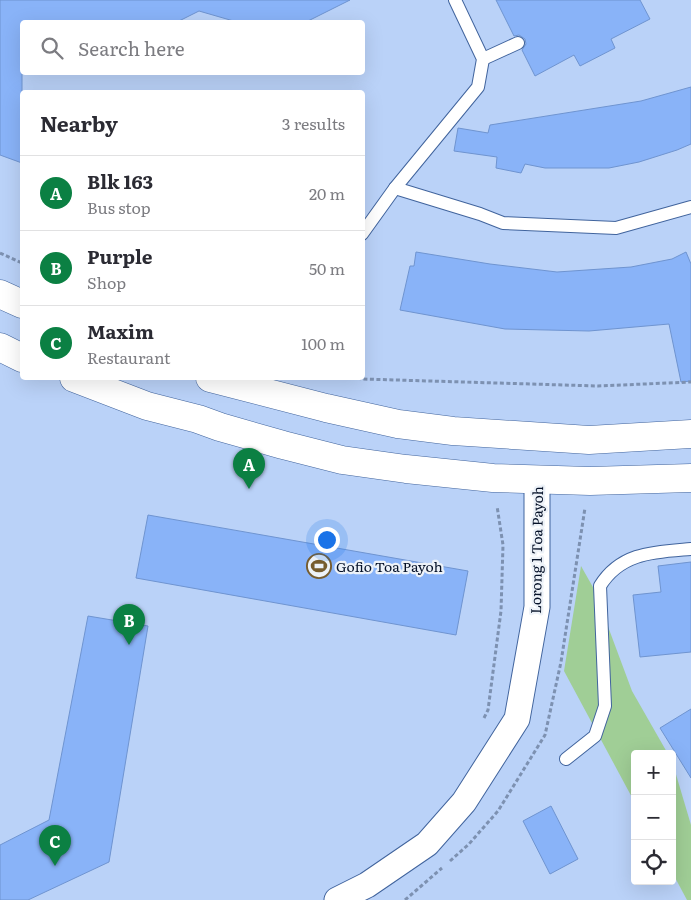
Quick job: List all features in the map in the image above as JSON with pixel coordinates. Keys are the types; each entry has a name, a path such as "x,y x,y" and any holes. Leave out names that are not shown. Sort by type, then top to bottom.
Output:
{"main road":[{"path":"0,294 20,303"},
{"path":"0,347 20,357"},
{"name":"Lorong 1 Toa Payoh","path":"79,380 147,406 342,460 493,478 590,480 691,478"},
{"path":"221,380 272,389 326,408 398,424 453,431 589,440 691,434"}],"street":[{"name":"Lorong 1 Toa Payoh","path":"337,900 367,885 426,844 464,802 517,719 537,607 537,479"}],"lane":[{"path":"365,230 395,188 478,87 483,59 455,0"},
{"path":"483,59 518,43"},
{"path":"395,188 503,223 616,228 691,207"},
{"path":"566,759 595,736 605,706 600,586 607,574 622,563 645,553 691,549"}],"path":[{"path":"0,253 20,262"},
{"path":"365,379 598,386 691,382"},
{"path":"481,726 488,710 501,610 503,544 493,478"}],"green space":[{"path":"581,566 594,589 632,691 666,750 631,750 631,796 564,671"},
{"path":"676,774 691,825 691,900 687,900 676,879"}],"building":[{"path":"0,0 350,0 310,20 230,20 199,11 181,20 20,20 20,75 22,75 22,90 20,90 20,162 0,155"},
{"path":"496,0 640,0 650,19 611,39 615,48 580,66 574,55 535,76 522,50 526,44 525,39 519,35 514,36"},
{"path":"691,87 691,144 639,162 609,168 545,168 525,164 521,173 496,168 497,157 454,151 458,128 488,133 490,125 641,101"},
{"path":"416,252 557,272 631,267 672,259 686,252 691,264 691,381 681,382 669,324 589,331 505,329 400,310 410,266 414,266"},
{"path":"148,515 468,571 456,635 136,578"},
{"path":"691,562 691,652 640,657 633,595 661,592 658,566"},
{"path":"88,616 148,626 109,862 28,900 0,900 0,845 49,820"},
{"path":"691,709 691,778 676,754 676,750 674,750 660,728"},
{"path":"551,806 578,859 550,874 523,821"}],"place":[{"name":"Blk 163","path":"249,489"},
{"name":"Gofio Toa Payoh","path":"319,566"},
{"name":"Purple","path":"129,645"},
{"name":"Maxim","path":"55,866"}]}
